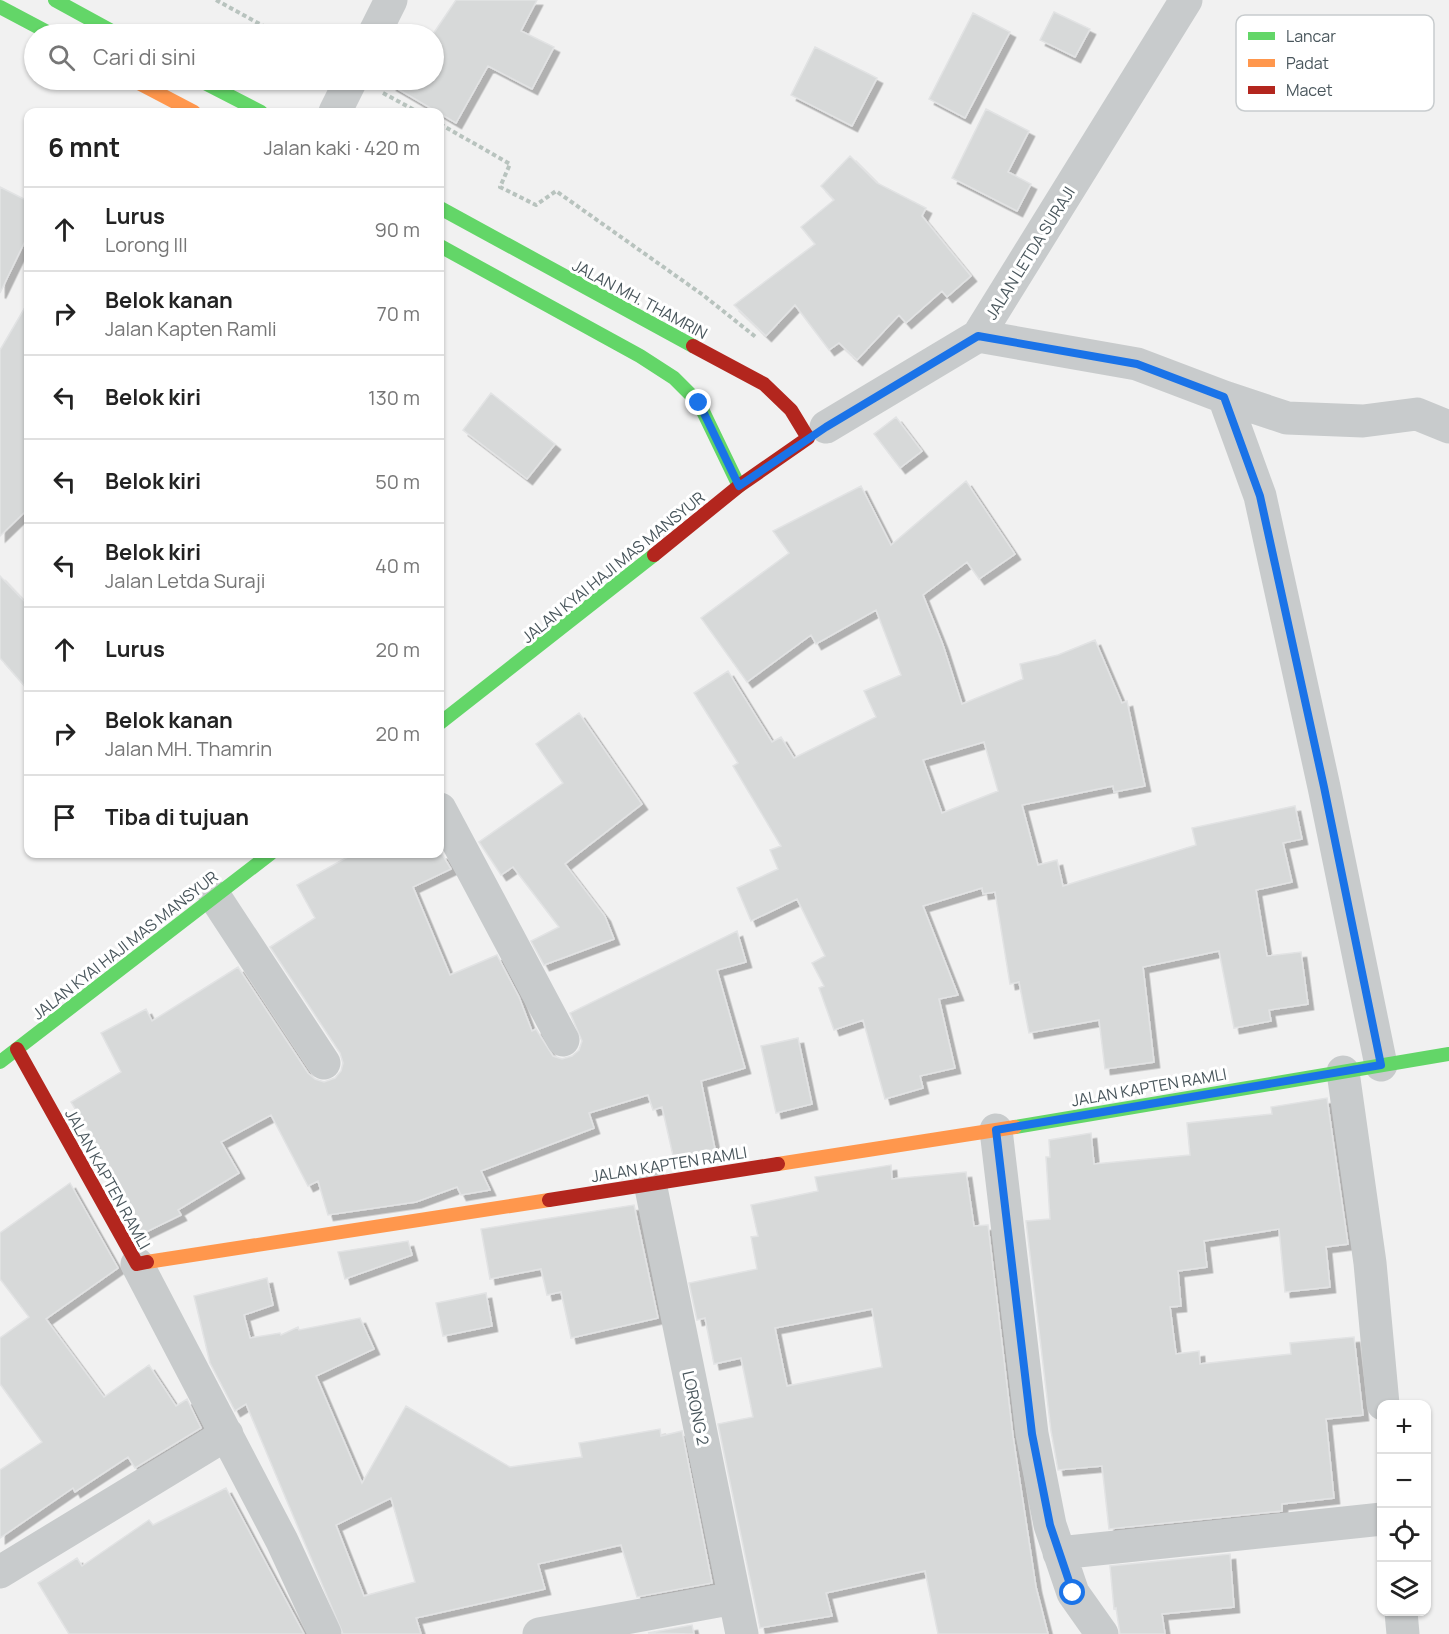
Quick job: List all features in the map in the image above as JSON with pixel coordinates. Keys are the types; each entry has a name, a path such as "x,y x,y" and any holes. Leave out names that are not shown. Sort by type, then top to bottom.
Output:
{"main road":[{"path":"54,0 98,24"},
{"path":"0,7 32,24"},
{"path":"153,90 186,108"},
{"path":"218,90 253,108"},
{"name":"JALAN MH. THAMRIN","path":"444,210 728,372 764,384 817,433"},
{"path":"444,248 657,367 690,393 709,422 739,486"},
{"path":"709,422 713,400"},
{"name":"JALAN KYAI HAJI MAS MANSYUR","path":"444,720 549,640 739,486 817,433"},
{"name":"JALAN KYAI HAJI MAS MANSYUR","path":"0,1062 265,858"},
{"name":"JALAN KAPTEN RAMLI","path":"17,1049 137,1264 996,1130 1449,1053"}],"street":[{"path":"379,24 391,0"},
{"name":"JALAN LETDA SURAJI","path":"817,433 985,324 1186,0"},
{"path":"339,108 359,90"},
{"path":"985,324 1137,364 1287,418 1363,421 1417,414 1449,427"},
{"path":"1224,397 1260,496 1324,787 1381,1065"},
{"path":"444,817 563,1040"},
{"path":"215,897 324,1063"},
{"path":"1343,1072 1370,1263 1383,1400"},
{"path":"996,1130 1032,1434 1050,1525 1073,1593 1102,1634"},
{"name":"LORONG 2","path":"650,1183 742,1634"},
{"path":"137,1264 282,1541 325,1634"},
{"path":"0,1572 227,1434"},
{"path":"1059,1553 1377,1520"},
{"path":"539,1634 734,1598"},
{"path":"1401,1616 1403,1634"}],"path":[{"path":"216,0 260,24"},
{"path":"375,90 410,108"},
{"path":"444,126 510,164 500,187 536,205 556,191 703,295 759,339"}],"building":[{"path":"456,0 537,0 521,31 554,47 532,89 488,66 456,123 444,116 444,108 430,108 400,90 444,90 444,24 440,24"},
{"path":"1054,12 1090,29 1075,57 1040,40"},
{"path":"973,13 1010,32 965,118 929,99"},
{"path":"815,47 877,78 852,126 791,95"},
{"path":"986,109 1029,131 1008,172 1031,184 1017,211 952,178"},
{"path":"850,156 877,183 926,208 922,216 971,276 947,297 942,291 906,323 899,315 857,360 839,343 829,350 795,305 766,336 734,305 815,244 801,227 834,200 821,186"},
{"path":"0,187 24,199 24,243 0,293"},
{"path":"24,309 24,513 0,536 0,350"},
{"path":"491,393 555,444 527,479 463,430"},
{"path":"896,417 922,451 900,468 874,434"},
{"path":"966,481 1015,554 979,579 967,562 923,595 943,645 962,704 1023,679 1020,664 1058,655 1095,640 1122,703 1127,701 1145,786 1114,792 1113,786 1022,805 1038,865 1057,860 1063,886 1196,845 1192,828 1295,806 1302,839 1283,843 1292,882 1256,890 1267,956 1301,952 1308,1004 1269,1010 1271,1021 1234,1028 1219,951 1143,967 1154,1062 1105,1069 1099,1020 1029,1033 1019,982 1010,984 995,892 983,894 982,888 923,906 958,995 939,999 955,1068 920,1076 923,1088 885,1099 863,1020 834,1030 819,988 824,986 812,963 825,956 797,899 751,921 737,888 778,869 770,850 781,846 733,766 738,763 694,693 728,671 772,742 781,737 794,758 876,717 864,691 901,675 876,610 816,644 811,635 747,682 701,618 789,553 773,531 861,486 891,545","holes":["984,742 998,791 942,813 923,760"]},
{"path":"0,576 24,601 24,685 0,658"},
{"path":"579,713 642,804 565,864 605,916 614,939 544,965 531,941 559,927 513,867 501,875 479,842 563,783 536,744"},
{"path":"444,857 451,869 413,887 450,975 497,955 519,997 532,1031 536,1029 553,1056 562,1059 572,1056 579,1050 582,1041 570,1013 737,931 746,962 717,970 745,1068 701,1081 715,1149 674,1160 662,1107 653,1110 648,1095 589,1113 594,1128 481,1171 490,1190 461,1195 457,1187 416,1202 328,1215 318,1181 308,1186 271,1115 221,1142 239,1173 178,1210 181,1215 142,1234 101,1161 105,1159 71,1102 121,1072 101,1033 146,1009 152,1021 238,967 308,1073 324,1082 335,1078 341,1071 343,1063 340,1053 270,947 315,918 297,885 346,858"},
{"path":"798,1038 812,1104 776,1113 761,1046"},
{"path":"1327,1098 1348,1244 1326,1247 1330,1287 1285,1292 1279,1229 1204,1241 1207,1267 1178,1271 1181,1306 1170,1307 1176,1354 1199,1351 1200,1364 1291,1354 1290,1343 1354,1337 1363,1415 1326,1419 1334,1498 1282,1504 1282,1511 1109,1529 1102,1466 1058,1470 1051,1431 1026,1221 1050,1219 1046,1157 1050,1157 1049,1140 1091,1133 1094,1164 1190,1155 1187,1123 1272,1114 1271,1107"},
{"path":"891,1165 892,1179 966,1172 974,1226 988,1225 1013,1436 1036,1587 1048,1634 938,1634 925,1571 826,1593 832,1616 760,1628 718,1424 753,1417 741,1358 714,1364 705,1318 697,1320 689,1283 757,1269 751,1237 758,1236 751,1205 818,1191 815,1177","holes":["872,1309 882,1367 787,1386 775,1328"]},
{"path":"70,1183 118,1268 46,1319 104,1397 149,1365 176,1406 187,1399 201,1428 135,1468 128,1457 75,1492 73,1488 0,1538 0,1470 42,1442 0,1384 0,1338 29,1317 0,1279 0,1233"},
{"path":"634,1205 658,1318 571,1338 561,1292 547,1295 541,1269 490,1279 481,1229"},
{"path":"408,1241 412,1255 345,1279 338,1252"},
{"path":"267,1278 273,1305 244,1315 250,1338 280,1333 281,1335 298,1327 299,1330 360,1318 374,1349 316,1376 362,1483 406,1406 510,1467 582,1457 579,1443 660,1429 661,1436 682,1431 712,1583 637,1597 621,1545 538,1564 545,1589 416,1618 421,1634 343,1634 246,1404 235,1411 210,1363 194,1296","holes":["391,1498 415,1582 364,1596 336,1525"]},
{"path":"486,1293 492,1326 443,1336 436,1303"},
{"path":"226,1488 304,1634 69,1634 38,1583 77,1558 82,1566 149,1520 153,1525"},
{"path":"1230,1554 1234,1607 1162,1614 1165,1634 1120,1634 1116,1608 1114,1609 1110,1566"},
{"path":"692,1625 694,1634 648,1633"}],"traffic: fast":[{"path":"55,0 99,24"},
{"path":"0,7 32,24"},
{"path":"218,90 253,108"},
{"path":"444,210 693,346"},
{"path":"444,248 640,356 674,378 699,403 739,486"},
{"path":"444,720 654,555"},
{"path":"0,1062 265,858"},
{"path":"1015,1127 1449,1054"}],"traffic: slow":[{"path":"152,90 186,108"},
{"path":"778,1164 1015,1127"},
{"path":"147,1262 549,1200"}],"traffic: jam":[{"path":"654,555 739,486 808,438 791,410 764,384 693,346"},
{"path":"17,1049 137,1264 147,1262"},
{"path":"549,1200 778,1164"}],"route":[{"path":"699,403 739,486 808,438 978,336 1137,364 1224,397 1260,496 1324,787 1381,1065 996,1130 1032,1434 1050,1525 1073,1593"}]}
